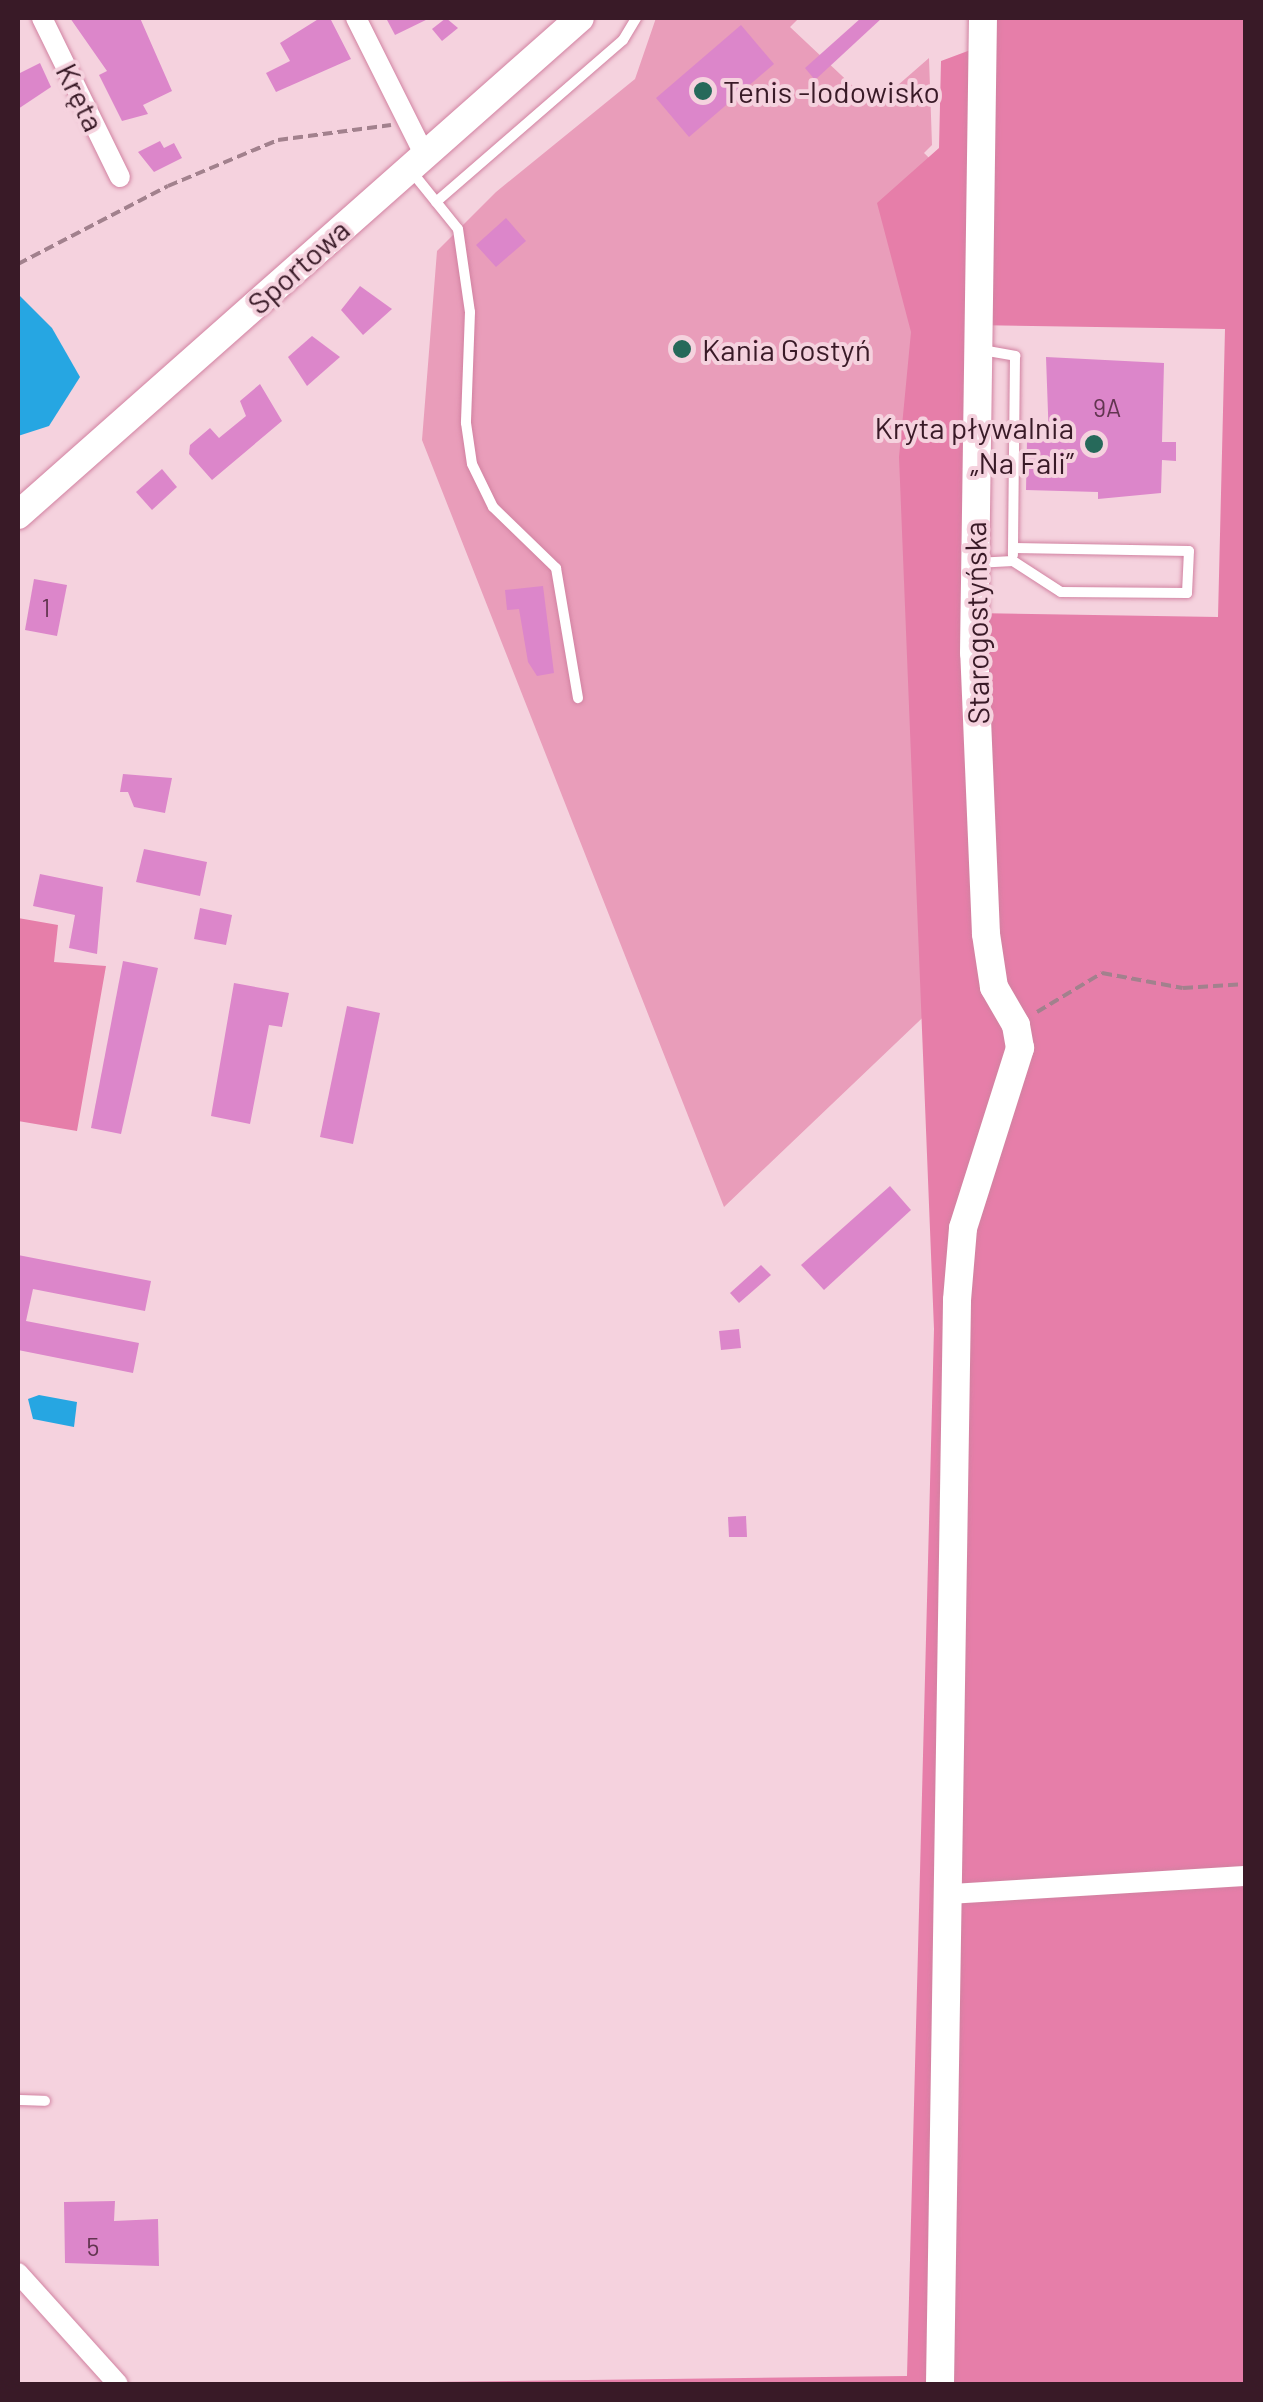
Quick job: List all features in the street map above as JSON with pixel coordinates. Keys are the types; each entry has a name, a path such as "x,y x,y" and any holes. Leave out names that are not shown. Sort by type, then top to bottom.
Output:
{"street":[{"name":"Kręta","path":"42,18 120,178"},
{"path":"356,18 417,161"},
{"name":"Sportowa","path":"18,515 580,18"},
{"name":"Starogostyńska","path":"983,18 975,563 984,896 994,987 1016,1025"},
{"path":"940,2384 957,1300 963,1228 1020,1048 1016,1025"},
{"path":"950,1894 1246,1876"},
{"path":"18,2274 118,2384"}],"lane":[{"path":"436,202 623,40 636,18"},
{"path":"417,161 436,202 458,228 470,312 466,423 472,464 493,507 556,568 578,698"},
{"path":"977,350 1015,356 1013,562"},
{"path":"975,563 1013,562 1061,592 1186,593 1189,551 1014,548"},
{"path":"18,2100 45,2101"}],"path":[{"path":"18,264 168,186 278,140 395,125 401,136"},
{"path":"1016,1025 1102,973 1183,988 1246,984"}],"shaded area":[{"path":"656,18 799,18 790,27 874,106 929,58 932,145 924,153 950,178 938,1003 724,1207 422,440 437,251 496,192 635,79"},
{"path":"993,18 1245,18 1245,2384 258,2384 907,2376 934,1329 899,457 911,332 877,203 939,148 941,61 992,42","holes":["973,325 1225,329 1218,617 972,613"]},
{"path":"18,918 58,925 54,962 106,966 77,1131 18,1121"}],"water":[{"path":"18,294 52,328 80,377 49,426 18,436"},
{"path":"39,1395 77,1402 74,1427 33,1419 28,1399"}],"building":[{"path":"70,18 140,18 172,91 143,105 148,114 122,121 99,75 107,71"},
{"path":"320,18 330,18 351,59 276,92 266,73 290,61 280,43"},
{"path":"386,18 430,18 395,35"},
{"path":"446,18 458,28 442,41 432,29"},
{"path":"861,18 882,18 815,80 805,68"},
{"path":"741,25 774,64 689,137 656,98"},
{"path":"40,63 51,87 18,109 18,74"},
{"path":"160,141 164,148 174,143 182,158 154,172 138,152"},
{"path":"506,218 526,241 496,267 476,245"},
{"path":"360,286 392,309 363,335 341,310"},
{"path":"312,336 340,357 307,386 288,357"},
{"path":"1046,357 1164,363 1162,442 1176,442 1176,461 1162,460 1161,493 1098,499 1098,492 1026,490 1027,440 1049,441"},
{"path":"260,384 282,421 212,480 189,454 190,445 210,428 219,438 246,416 240,401"},
{"path":"162,469 177,487 152,510 136,492"},
{"path":"34,579 67,585 57,636 25,630"},
{"path":"543,586 554,673 537,676 528,662 519,609 507,610 505,590"},
{"path":"123,774 172,778 165,813 134,807 128,792 120,792"},
{"path":"144,849 207,862 200,896 136,882"},
{"path":"40,874 103,887 97,954 69,948 75,915 33,906"},
{"path":"200,908 232,915 226,945 194,939"},
{"path":"123,961 158,968 121,1134 91,1128"},
{"path":"234,983 289,993 282,1027 269,1025 250,1124 211,1116"},
{"path":"347,1006 380,1013 353,1144 320,1137"},
{"path":"890,1186 911,1210 824,1290 801,1265"},
{"path":"18,1255 151,1281 145,1311 33,1289 26,1321 139,1343 133,1373 18,1350"},
{"path":"761,1265 771,1275 739,1303 730,1293"},
{"path":"739,1329 741,1348 721,1350 719,1331"},
{"path":"746,1516 747,1537 729,1537 728,1517"},
{"path":"115,2201 114,2221 158,2219 159,2266 65,2263 64,2202"}],"place":[{"name":"Tenis -lodowisko","path":"703,91"},
{"name":"Kania Gostyń","path":"682,349"},
{"name":"Kryta pływalnia „Na Fali”","path":"1094,444"}]}
